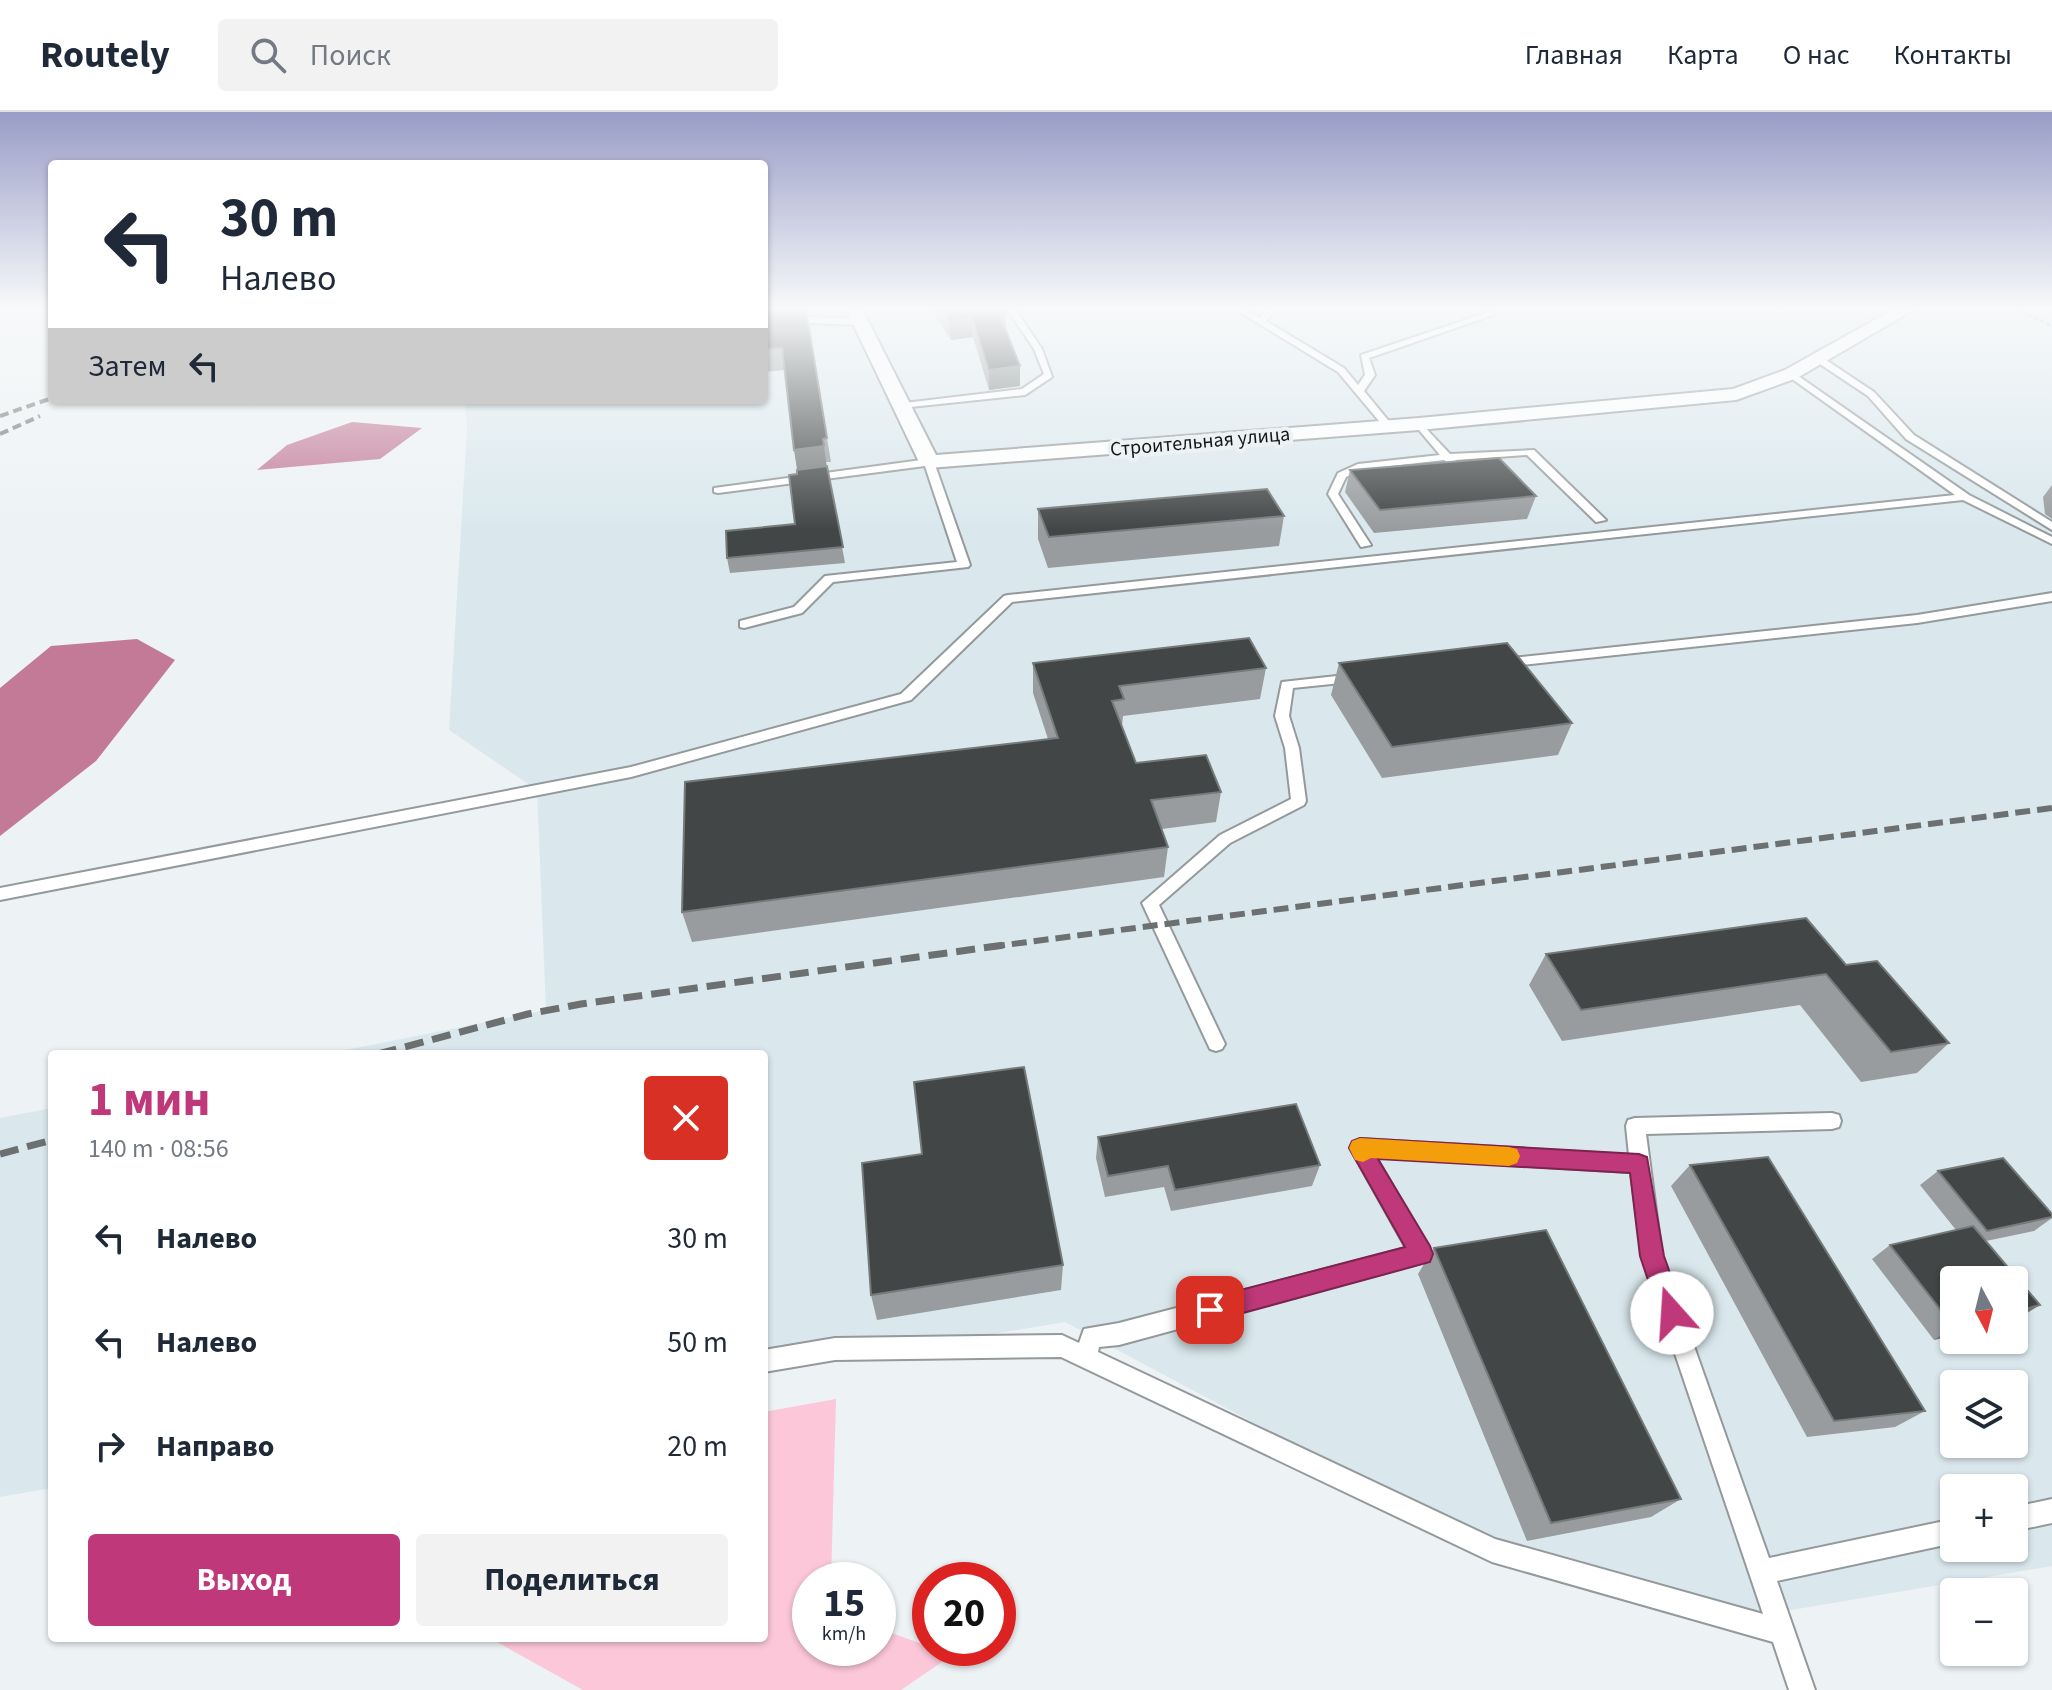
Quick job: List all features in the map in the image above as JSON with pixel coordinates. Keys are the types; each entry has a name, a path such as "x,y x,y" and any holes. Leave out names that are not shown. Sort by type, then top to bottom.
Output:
{"street":[{"path":"892,383 929,462"},
{"name":"Строительная улица","path":"929,462 1419,424 1736,394 1767,383"}],"lane":[{"path":"904,406 1025,392 1038,383"},
{"path":"1352,383 1387,425"},
{"path":"1359,391 1365,383"},
{"path":"1803,383 1965,497 2052,541"},
{"path":"1854,383 1871,394 1910,437 2052,527"},
{"path":"1419,424 1464,477"},
{"path":"1365,545 1333,494 1342,475 1362,466 1530,452 1600,520"},
{"path":"718,490 929,462 964,565 829,579 798,610 744,624"},
{"path":"0,894 631,772 906,697 1008,599 1965,497"},
{"path":"1492,664 1917,619 2052,597"},
{"path":"1216,1044 1150,903 1225,839 1299,801 1292,748 1282,716 1287,685 1366,677"},
{"path":"1802,1690 1652,1256 1635,1126 1832,1121"},
{"path":"1085,1357 1092,1337 1119,1334 1421,1254 1360,1148 1639,1164"},
{"path":"768,1360 835,1349 1062,1346 1492,1550 1781,1632"},
{"path":"2028,1516 2052,1511"},
{"path":"1760,1572 1940,1534"}],"shaded area":[{"path":"768,383 2052,383 2052,1566 1981,1578 1940,1578 1940,1585 1774,1613 1590,1592 1492,1550 1065,1322 768,1371 768,1050 346,1050 546,1010 537,790 449,730 467,430 465,404 768,404"},
{"path":"352,422 422,428 380,459 257,470 287,445"},
{"path":"137,639 175,660 96,761 0,836 0,688 51,646"},
{"path":"48,1109 48,1489 0,1497 0,1118"},
{"path":"836,1399 831,1562 792,1562 792,1666 896,1666 896,1635 912,1640 912,1666 936,1666 901,1690 583,1690 497,1642 768,1642 768,1411"}],"building":[{"path":"786,383 818,383 827,438 823,439 824,446 794,450"},
{"path":"1499,458 1536,496 1380,510 1350,470"},
{"path":"827,466 843,547 727,558 726,531 795,524 789,475 797,474 797,470"},
{"path":"1267,489 1284,516 1049,537 1038,509"},
{"path":"1249,638 1266,668 1119,686 1124,699 1112,701 1136,763 1206,755 1221,792 1151,800 1168,847 682,912 685,782 1058,738 1033,663"},
{"path":"1507,643 1572,723 1392,747 1339,663"},
{"path":"1806,918 1846,965 1877,961 1949,1043 1891,1052 1826,974 1581,1010 1546,954"},
{"path":"1024,1067 1063,1265 871,1295 862,1163 922,1154 914,1082"},
{"path":"1296,1104 1320,1165 1175,1190 1168,1166 1108,1176 1098,1137"},
{"path":"1768,1157 1925,1411 1834,1421 1690,1165"},
{"path":"2003,1158 2052,1217 1987,1231 1938,1171"},
{"path":"1973,1226 2007,1266 1940,1266 1940,1309 1890,1245"},
{"path":"1546,1230 1681,1499 1551,1523 1434,1248"},
{"path":"2028,1291 2040,1305 2028,1308"}],"railway":[{"path":"0,416 48,399"},
{"path":"0,434 40,416"},
{"path":"990,947 2052,808"},
{"path":"393,1050 528,1014 581,1004 1004,945"},
{"path":"0,1154 48,1141"}],"slow traffic":[{"path":"1363,1153 1360,1148 1509,1156"}],"route":[{"path":"1210,1310 1421,1254 1360,1148 1639,1164 1652,1256 1672,1313"}]}
